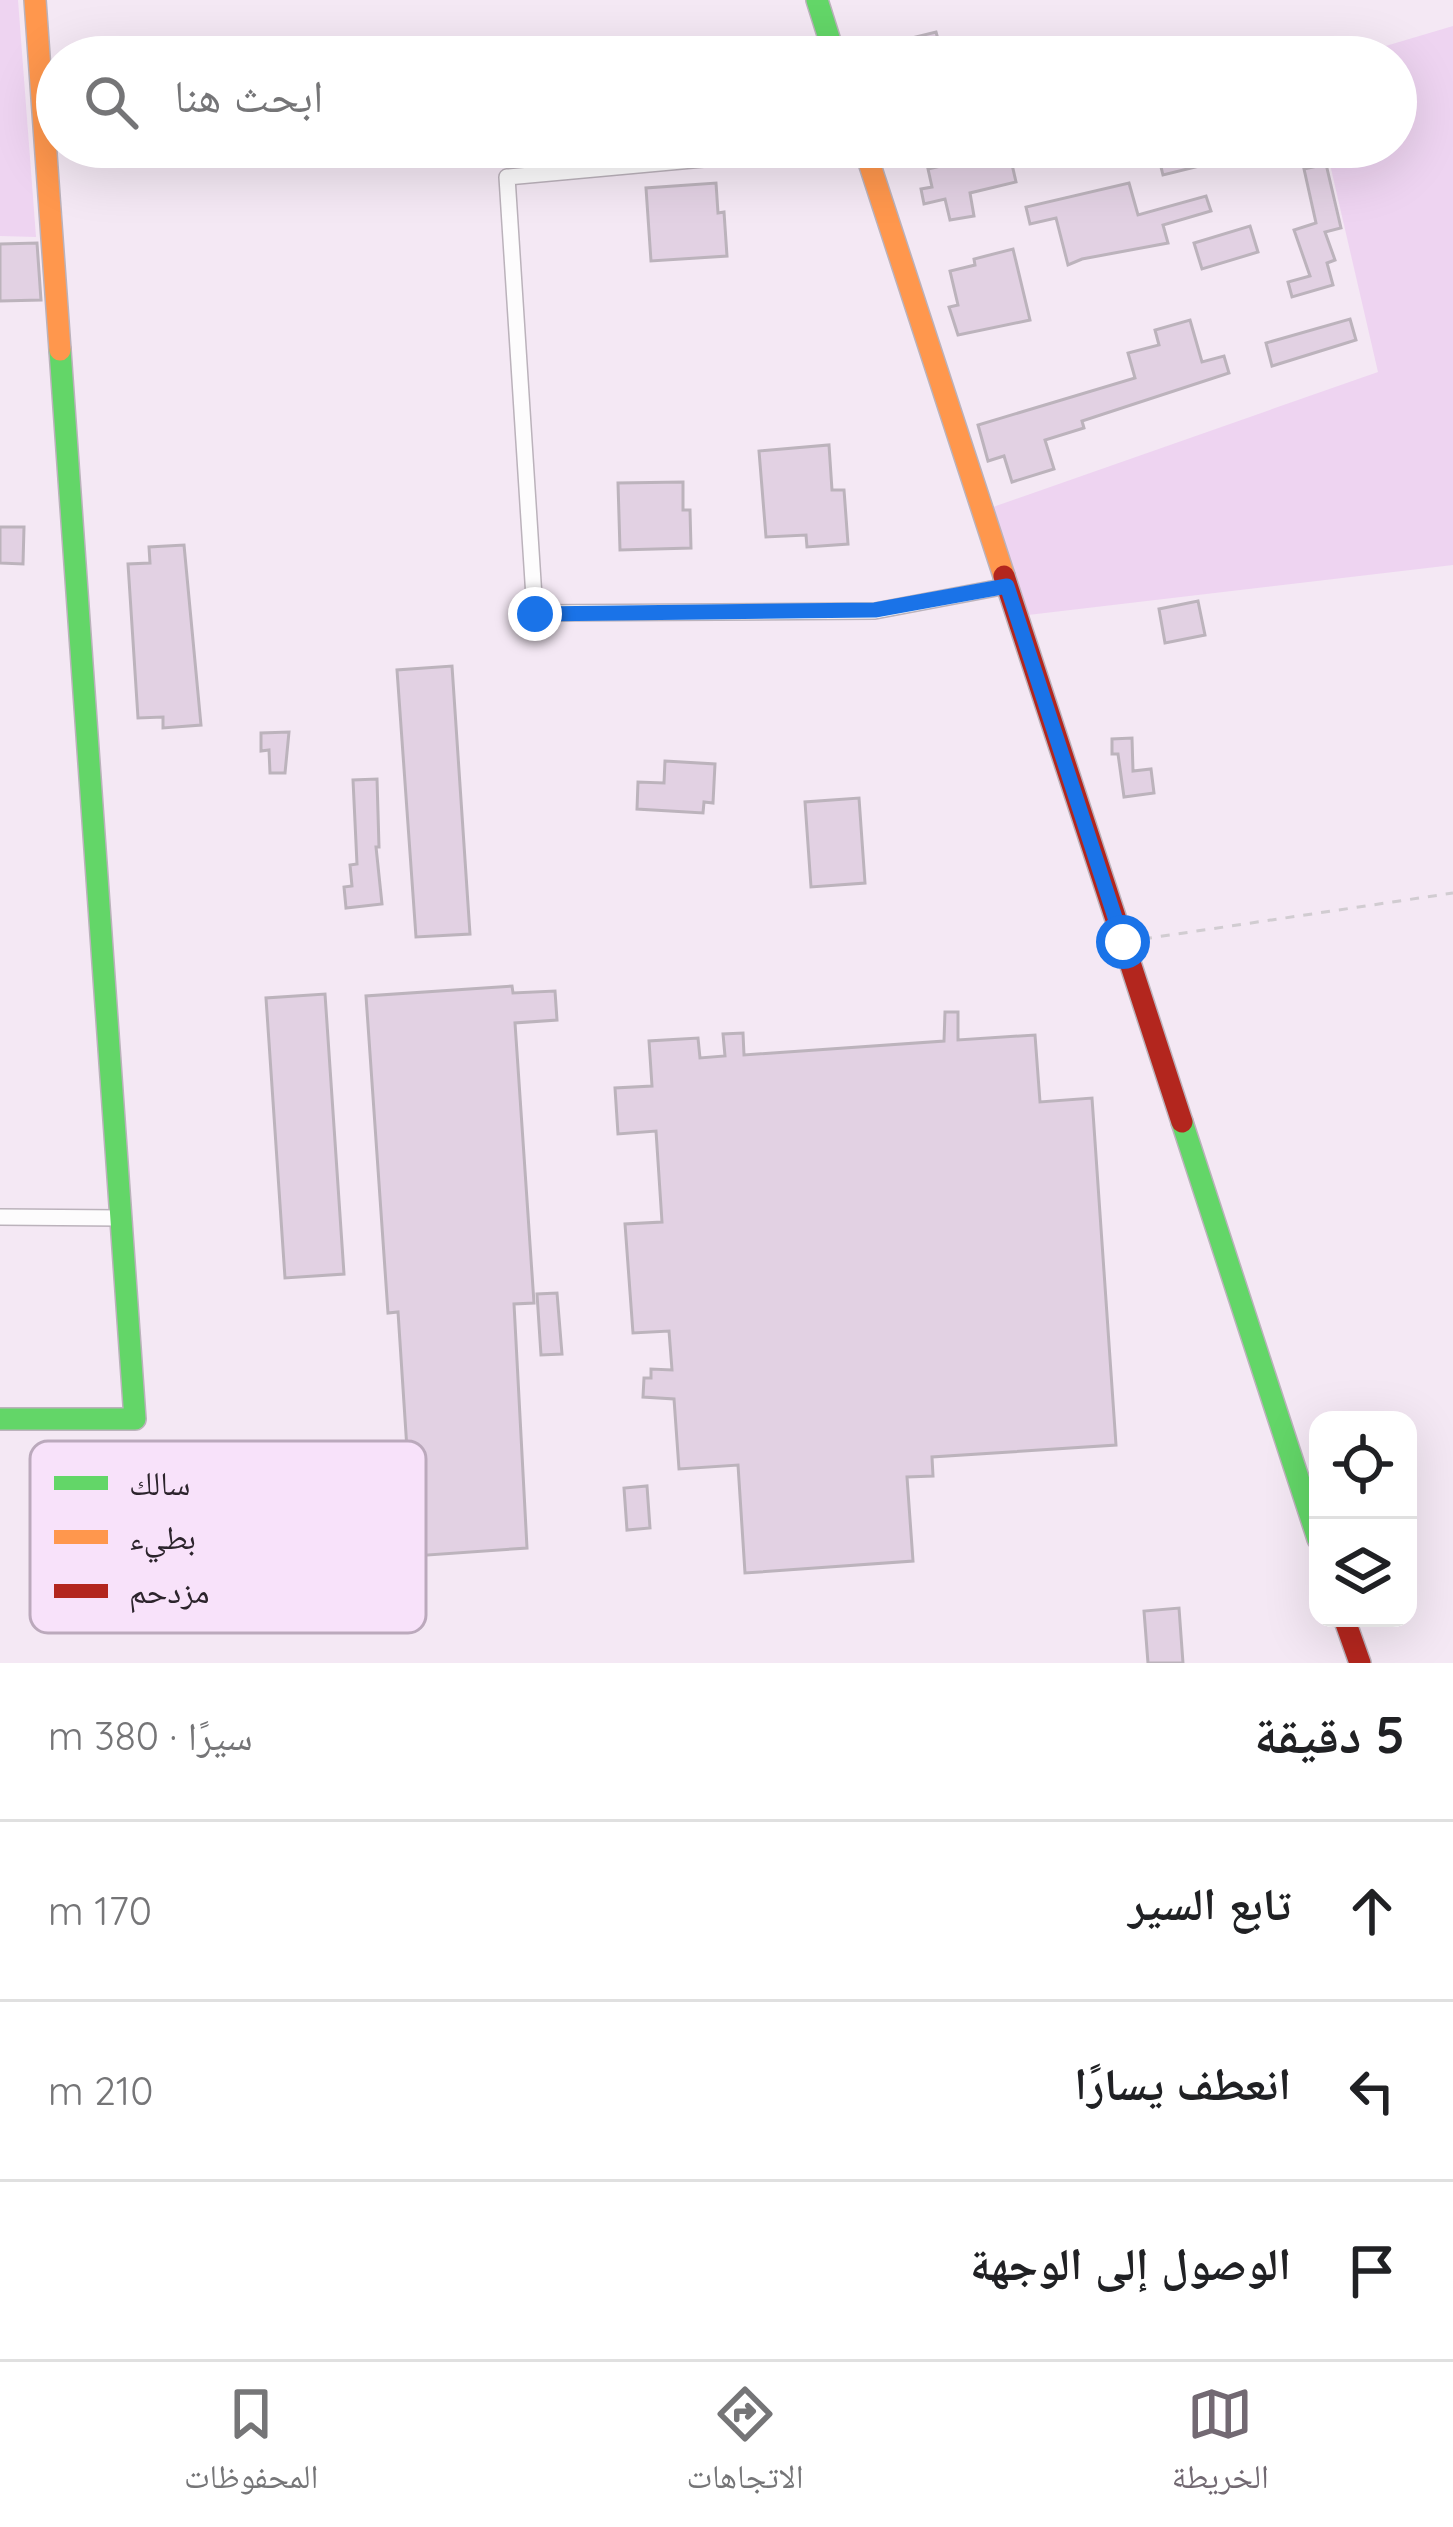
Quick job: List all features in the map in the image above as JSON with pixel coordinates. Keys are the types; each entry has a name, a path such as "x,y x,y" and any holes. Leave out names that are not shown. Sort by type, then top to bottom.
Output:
{"main road":[{"path":"35,0 38,36"},
{"path":"817,0 828,36"},
{"path":"0,1419 135,1419 47,168"},
{"path":"871,168 1311,1519"},
{"path":"1347,1627 1358,1662"}],"street":[{"path":"606,168 507,177 535,614 875,610 1007,586"},
{"path":"0,1217 121,1218"}],"path":[{"path":"1123,942 1453,893"}],"shaded area":[{"path":"0,0 18,0 36,237 0,236"},
{"path":"1453,26 1453,565 1028,615 993,507 1378,372 1331,168 1417,168 1417,37"}],"building":[{"path":"1013,168 1016,182 970,193 974,216 950,220 945,199 924,204 921,189 932,187 928,169"},
{"path":"1161,168 1192,168 1163,175"},
{"path":"1327,168 1341,228 1325,232 1335,260 1327,263 1333,285 1292,297 1288,282 1310,276 1294,230 1316,223 1304,169"},
{"path":"716,183 727,256 651,261 646,188"},
{"path":"1129,183 1138,215 1206,196 1211,211 1163,225 1168,243 1068,265 1056,218 1030,224 1026,207"},
{"path":"1250,226 1258,252 1202,269 1194,243"},
{"path":"37,243 41,300 0,301 0,244"},
{"path":"1013,249 1030,320 958,335 949,307 958,305 950,271"},
{"path":"1350,319 1356,340 1272,366 1266,343"},
{"path":"1190,320 1202,362 1224,356 1229,373 1082,421 1084,428 1045,440 1054,469 1012,482 1004,456 988,461 978,425 1135,378 1128,353 1159,345 1155,330"},
{"path":"829,445 832,490 844,490 848,544 807,547 806,535 766,537 759,451"},
{"path":"683,482 691,548 620,550 618,483"},
{"path":"0,527 24,527 23,564 0,563"},
{"path":"184,545 201,725 163,728 163,717 138,718 128,564 150,563 149,547"},
{"path":"1198,601 1205,635 1165,643 1159,609"},
{"path":"452,666 470,934 416,937 397,670"},
{"path":"289,732 285,773 270,773 269,750 261,751 261,733"},
{"path":"1132,738 1133,771 1151,769 1154,793 1124,797 1112,739"},
{"path":"665,761 715,764 713,803 704,802 703,813 637,809 638,782 664,783"},
{"path":"377,779 376,847 382,904 346,908 344,887 352,886 350,865 357,864 353,780"},
{"path":"859,798 865,883 811,887 805,802"},
{"path":"512,986 513,993 555,991 557,1020 515,1023 534,1303 514,1304 527,1548 426,1555 426,1441 406,1441 398,1312 388,1313 366,996"},
{"path":"325,994 344,1274 285,1278 266,998"},
{"path":"945,1012 958,1012 958,1040 1035,1035 1040,1102 1092,1098 1116,1445 932,1457 933,1476 907,1477 913,1561 745,1573 738,1465 679,1469 674,1399 643,1397 644,1378 651,1378 651,1369 672,1370 669,1331 633,1333 625,1224 662,1222 656,1131 618,1134 615,1088 652,1086 649,1041 698,1038 700,1058 725,1056 723,1034 743,1033 744,1055 944,1041"},
{"path":"557,1293 562,1354 541,1355 537,1294"},
{"path":"647,1486 650,1528 627,1530 624,1488"},
{"path":"1179,1608 1183,1663 1148,1663 1144,1611"}],"traffic: fast":[{"path":"817,0 828,36"},
{"path":"0,1419 135,1419 60,350"},
{"path":"1182,1122 1311,1519"}],"traffic: slow":[{"path":"35,0 38,36"},
{"path":"47,168 60,350"},
{"path":"871,168 1004,576"}],"traffic: jam":[{"path":"1004,576 1182,1122"},
{"path":"1347,1627 1360,1663"}],"route":[{"path":"535,614 875,610 1007,586 1123,942"}]}
